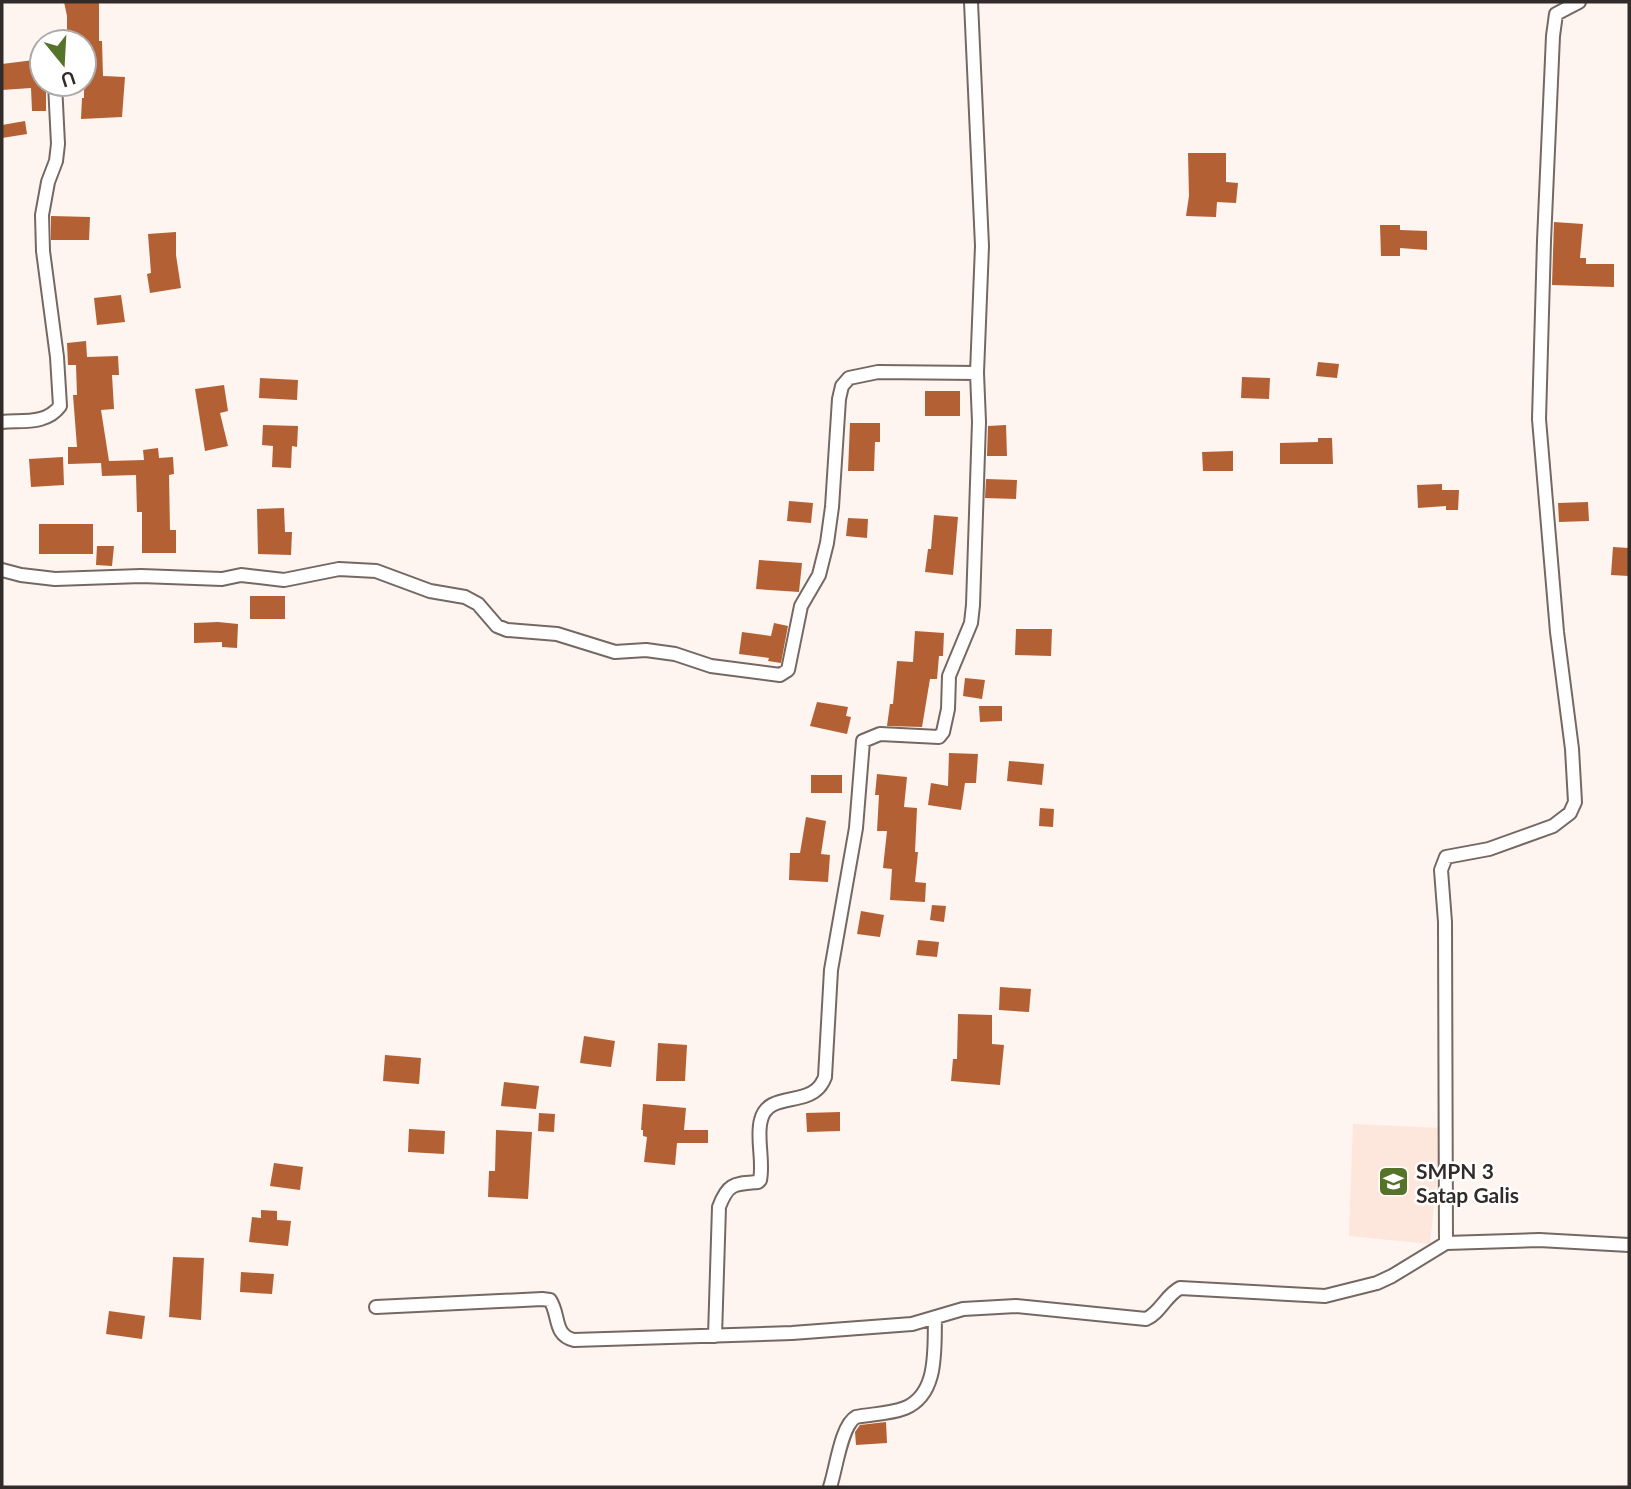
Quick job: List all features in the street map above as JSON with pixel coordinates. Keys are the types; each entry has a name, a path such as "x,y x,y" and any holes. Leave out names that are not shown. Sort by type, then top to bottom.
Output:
{"street":[{"path":"715,1336 719,1208 722,1197 735,1183 760,1180 761,1119 767,1108 776,1102 809,1095 818,1089 825,1077 831,971 856,828 863,741 880,734 933,739 939,737 943,732 948,709 949,676 971,623 979,422 977,373 982,246 971,2"},
{"path":"1446,1243 1445,922 1441,870 1446,857 1489,849 1553,826 1570,813 1575,802 1539,419 1553,36 1556,14 1579,2"},
{"path":"2,422 33,421 47,417 60,406 57,357 43,251 42,215 58,144 56,98"},
{"path":"2,570 55,579 141,576 222,579 241,575 284,580 339,569 376,571 429,591 465,597 478,604 497,626 507,629 557,634 615,652 646,650 675,654 711,666 780,675 788,670 801,606 819,575 827,543 842,386 849,378 878,372 977,373"},
{"path":"376,1307 550,1300 554,1305 559,1330 565,1338 574,1340 715,1336 912,1324 963,1309 1016,1306 1146,1319 1151,1317 1173,1292 1188,1287 1325,1296 1377,1283 1446,1243 1539,1240 1629,1245"},
{"path":"830,1487 837,1468 844,1430 850,1420 904,1409 917,1402 928,1387 934,1362 935,1318"}],"shaded area":[{"name":"SMPN 3 Satap Galis","path":"1353,1124 1442,1128 1430,1244 1349,1236"}],"building":[{"path":"64,2 99,2 99,41 102,41 103,76 125,77 122,117 81,119 82,98 98,98 98,28 67,28"},
{"path":"28,61 28,88 2,90 2,64"},
{"path":"31,98 46,98 46,111 32,111"},
{"path":"25,121 27,134 2,138 2,125"},
{"path":"1188,153 1226,153 1226,182 1238,183 1236,203 1217,202 1216,217 1186,216 1189,196"},
{"path":"51,216 90,217 89,240 51,240"},
{"path":"1554,222 1583,224 1580,258 1586,258 1586,264 1614,264 1614,287 1552,285"},
{"path":"1380,225 1400,225 1400,230 1427,231 1427,250 1400,248 1400,256 1381,256"},
{"path":"176,232 181,288 150,293 147,274 151,273 148,234"},
{"path":"121,295 125,322 97,325 94,298"},
{"path":"86,341 87,357 118,356 119,375 112,375 114,409 101,410 109,461 144,460 143,450 158,448 159,458 173,457 174,474 169,475 170,530 176,530 176,553 142,553 142,512 137,512 136,475 102,476 101,463 68,464 68,447 77,447 73,395 77,395 76,365 68,365 67,343"},
{"path":"1318,362 1339,364 1337,378 1316,376"},
{"path":"1242,377 1270,378 1269,399 1241,398"},
{"path":"260,378 298,380 297,400 259,398"},
{"path":"224,385 228,411 220,413 228,446 205,451 195,389"},
{"path":"925,391 960,391 960,416 925,416"},
{"path":"850,423 880,423 880,442 875,442 874,471 848,471"},
{"path":"263,425 298,426 297,447 292,446 291,468 272,467 273,446 262,445"},
{"path":"1006,425 1007,456 987,456 988,426"},
{"path":"1318,438 1332,438 1333,464 1280,464 1280,443 1318,442"},
{"path":"1233,451 1233,471 1203,471 1202,452"},
{"path":"63,457 64,485 31,487 29,459"},
{"path":"986,479 1017,480 1016,499 985,498"},
{"path":"1442,484 1442,490 1459,490 1458,510 1446,510 1446,506 1418,508 1417,485"},
{"path":"789,501 813,503 811,523 787,521"},
{"path":"1588,502 1589,521 1559,522 1558,503"},
{"path":"284,508 285,532 292,532 291,555 258,554 257,509"},
{"path":"934,515 958,517 953,575 925,572 928,549 931,549"},
{"path":"848,518 868,519 867,538 846,536"},
{"path":"39,524 93,524 93,554 39,554"},
{"path":"97,546 114,546 112,566 96,565"},
{"path":"1613,547 1629,548 1629,576 1611,575"},
{"path":"759,560 802,563 799,592 756,589"},
{"path":"250,596 285,596 285,619 250,619"},
{"path":"194,623 238,624 237,648 222,647 222,642 194,643"},
{"path":"774,623 788,626 781,663 768,661 769,658 739,654 742,632 771,636"},
{"path":"1016,629 1052,629 1051,656 1015,655"},
{"path":"915,631 944,633 943,656 939,656 937,679 930,679 922,727 887,726 890,704 893,704 897,661 913,662"},
{"path":"965,678 985,680 982,699 963,696"},
{"path":"817,702 848,707 846,716 851,717 847,734 810,726"},
{"path":"979,706 1002,706 1002,721 980,722"},
{"path":"949,753 978,754 976,783 965,783 961,810 928,805 931,783 948,786"},
{"path":"1009,761 1044,764 1042,785 1007,781"},
{"path":"877,774 907,777 904,807 917,808 915,852 918,852 915,882 926,883 925,902 890,900 892,869 883,868 887,831 877,831"},
{"path":"811,775 842,775 842,793 811,793"},
{"path":"1040,808 1054,809 1053,827 1039,826"},
{"path":"806,817 826,821 821,854 830,855 828,882 789,880 790,853 800,853"},
{"path":"932,905 946,906 944,922 930,920"},
{"path":"861,911 884,915 880,937 857,934"},
{"path":"918,940 939,942 937,957 916,955"},
{"path":"1000,987 1031,989 1029,1012 999,1010"},
{"path":"958,1014 992,1015 992,1044 1004,1045 1000,1085 951,1081 953,1059 957,1059"},
{"path":"584,1036 615,1041 611,1067 580,1063"},
{"path":"658,1043 687,1045 685,1081 656,1081"},
{"path":"385,1055 421,1058 419,1084 383,1081"},
{"path":"504,1082 539,1086 536,1109 501,1106"},
{"path":"643,1104 686,1108 684,1130 708,1130 708,1143 677,1143 675,1165 644,1162 647,1137 643,1136 641,1130"},
{"path":"840,1112 840,1131 807,1132 806,1113"},
{"path":"539,1113 555,1114 554,1132 538,1131"},
{"path":"409,1129 445,1131 444,1154 408,1152"},
{"path":"496,1130 532,1132 528,1199 488,1197 489,1171 495,1171"},
{"path":"274,1163 303,1167 300,1190 270,1186"},
{"path":"261,1210 277,1211 277,1220 291,1221 288,1246 249,1242 252,1217 261,1218"},
{"path":"173,1257 204,1258 201,1320 169,1317"},
{"path":"241,1272 274,1274 272,1294 240,1292"},
{"path":"109,1311 145,1316 142,1339 106,1334"},
{"path":"886,1422 887,1443 856,1445 855,1432 860,1425"}],"place":[{"name":"SMPN 3 Satap Galis","path":"1393,1182"}]}
